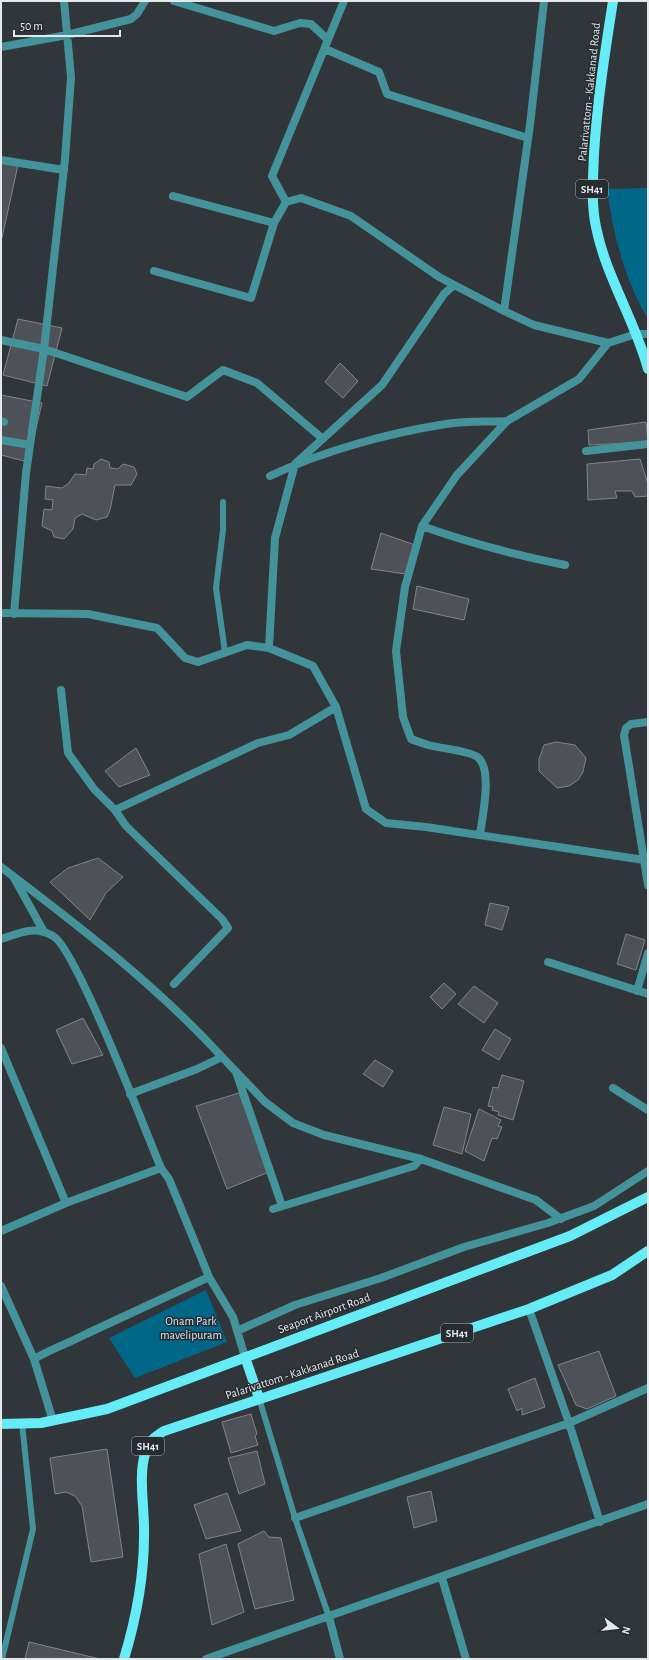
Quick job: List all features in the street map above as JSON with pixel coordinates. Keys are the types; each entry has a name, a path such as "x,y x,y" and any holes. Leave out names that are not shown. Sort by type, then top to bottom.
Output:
{"main road":[{"name":"Palarivattom - Kakkanad Road","path":"613,1 596,130 592,190 596,227 606,263 636,334 648,369"},
{"name":"Seaport Airport Road","path":"1,1424 53,1421 107,1409 570,1236 648,1197"},
{"name":"Palarivattom - Kakkanad Road","path":"124,1659 136,1620 143,1568 143,1470 148,1445 154,1437 164,1431 259,1398 529,1309 612,1275 648,1251"},
{"path":"245,1357 259,1398"}],"street":[{"path":"14,614 30,445 44,349 64,170 71,77 64,1"},
{"path":"1,47 66,35 130,19 137,14 145,1"},
{"path":"174,1 274,31 300,23 311,24 326,39"},
{"path":"286,202 272,176 325,49 326,39 344,1"},
{"path":"504,311 528,138 544,1"},
{"path":"325,49 379,72 387,94 528,138"},
{"path":"1,160 64,170"},
{"path":"174,196 274,223"},
{"path":"154,271 251,298 274,223 286,202 301,198 351,216 439,277 534,325 608,343 636,334 648,334"},
{"path":"270,648 275,538 295,464 382,385 444,294 454,285"},
{"path":"1,340 44,349 187,397 223,370 256,383 323,439"},
{"path":"480,835 485,794 486,769 477,757 410,739 403,717 396,650 405,587 422,526 457,475 507,421 579,379 608,343"},
{"path":"270,476 295,464 375,439 447,424 507,421"},
{"path":"1,440 30,445"},
{"path":"586,451 648,444"},
{"path":"422,526 464,541 499,551 565,565"},
{"path":"1,613 88,614 158,628 185,658 198,662 247,645 270,648 313,666 336,707 366,809 386,823 480,835 644,860"},
{"path":"61,690 68,753 94,789 115,810 126,826 222,919 228,928 174,984"},
{"path":"115,810 258,743 289,735 336,707"},
{"path":"648,722 631,724 626,728 624,735 648,885"},
{"path":"1,866 111,952 193,1026 266,1102 293,1123 324,1135 421,1159 536,1200 561,1218"},
{"path":"13,875 44,932"},
{"path":"1,939 30,930 44,932 54,936 65,949 107,1035 161,1168 169,1179 209,1277 233,1317 245,1357"},
{"path":"637,991 648,954"},
{"path":"548,962 648,994"},
{"path":"1,1048 66,1203"},
{"path":"130,1094 197,1070 222,1057"},
{"path":"235,1069 282,1206"},
{"path":"613,1088 648,1110"},
{"path":"274,1208 414,1166 421,1159"},
{"path":"1,1231 66,1203 161,1168"},
{"path":"237,1331 295,1305 382,1278 464,1247 561,1218 594,1206 648,1171"},
{"path":"34,1359 54,1348 70,1343 86,1334 209,1277"},
{"path":"1,1286 34,1359 53,1421"},
{"path":"529,1309 569,1423 600,1522"},
{"path":"295,1518 569,1423 648,1388"},
{"path":"206,1659 442,1578 648,1504"},
{"path":"442,1578 466,1659"},
{"path":"329,1617 340,1659"}],"lane":[{"path":"223,502 223,530 216,588 225,652"},
{"path":"259,1398 295,1518 329,1617"},
{"path":"2,1659 33,1530 22,1423"}],"green space":[{"path":"648,188 648,319 632,288 626,272 616,239 607,189"},
{"name":"Onam Park mavelipuram","path":"206,1290 227,1342 135,1378 109,1338"}],"building":[{"path":"1,162 18,165 1,242"},
{"path":"18,319 62,328 47,386 3,375"},
{"path":"340,363 358,381 343,398 325,382"},
{"path":"1,395 42,403 28,462 1,455"},
{"path":"646,422 648,442 589,445 588,430"},
{"path":"101,459 109,462 110,468 118,469 123,464 134,467 137,474 131,485 115,485 110,510 107,517 96,520 82,514 75,518 73,529 64,539 54,537 52,531 42,526 44,509 52,510 53,500 45,499 46,486 62,488 69,483 75,474 86,475 87,468 93,469 94,464"},
{"path":"640,459 648,484 648,496 635,497 632,491 615,491 617,498 588,500 587,464"},
{"path":"381,533 415,545 406,574 371,569"},
{"path":"417,586 469,599 464,620 413,609"},
{"path":"556,742 575,745 586,758 583,772 578,780 569,786 557,788 539,771 539,759 544,745"},
{"path":"136,748 150,775 119,787 105,771"},
{"path":"98,858 123,877 106,893 90,920 50,882 68,868"},
{"path":"490,903 509,907 502,930 485,925"},
{"path":"626,934 645,940 636,970 617,964"},
{"path":"444,983 456,994 442,1009 430,997"},
{"path":"474,986 498,1003 484,1023 458,1004"},
{"path":"83,1018 103,1055 72,1064 56,1030"},
{"path":"495,1029 511,1039 499,1060 482,1050"},
{"path":"375,1060 393,1071 383,1087 363,1074"},
{"path":"502,1075 524,1081 513,1120 498,1115 499,1112 492,1110 493,1107 488,1106 493,1087 498,1088"},
{"path":"239,1093 269,1172 227,1189 196,1106"},
{"path":"444,1107 471,1114 462,1154 433,1145"},
{"path":"479,1109 501,1120 498,1126 502,1127 497,1139 492,1138 484,1161 465,1151"},
{"path":"599,1351 616,1396 587,1409 576,1405 558,1365"},
{"path":"535,1378 545,1407 522,1415 522,1408 517,1411 508,1389"},
{"path":"251,1414 257,1434 255,1436 258,1445 231,1453 222,1422"},
{"path":"107,1449 123,1557 91,1562 82,1506 75,1496 66,1492 55,1494 50,1458"},
{"path":"257,1451 265,1484 239,1494 228,1458"},
{"path":"431,1491 437,1521 414,1528 407,1497"},
{"path":"227,1493 241,1531 206,1539 194,1505"},
{"path":"264,1531 269,1537 281,1538 294,1600 255,1609 238,1544"},
{"path":"226,1544 244,1612 212,1625 199,1554"},
{"path":"29,1642 100,1659 25,1659"}]}
